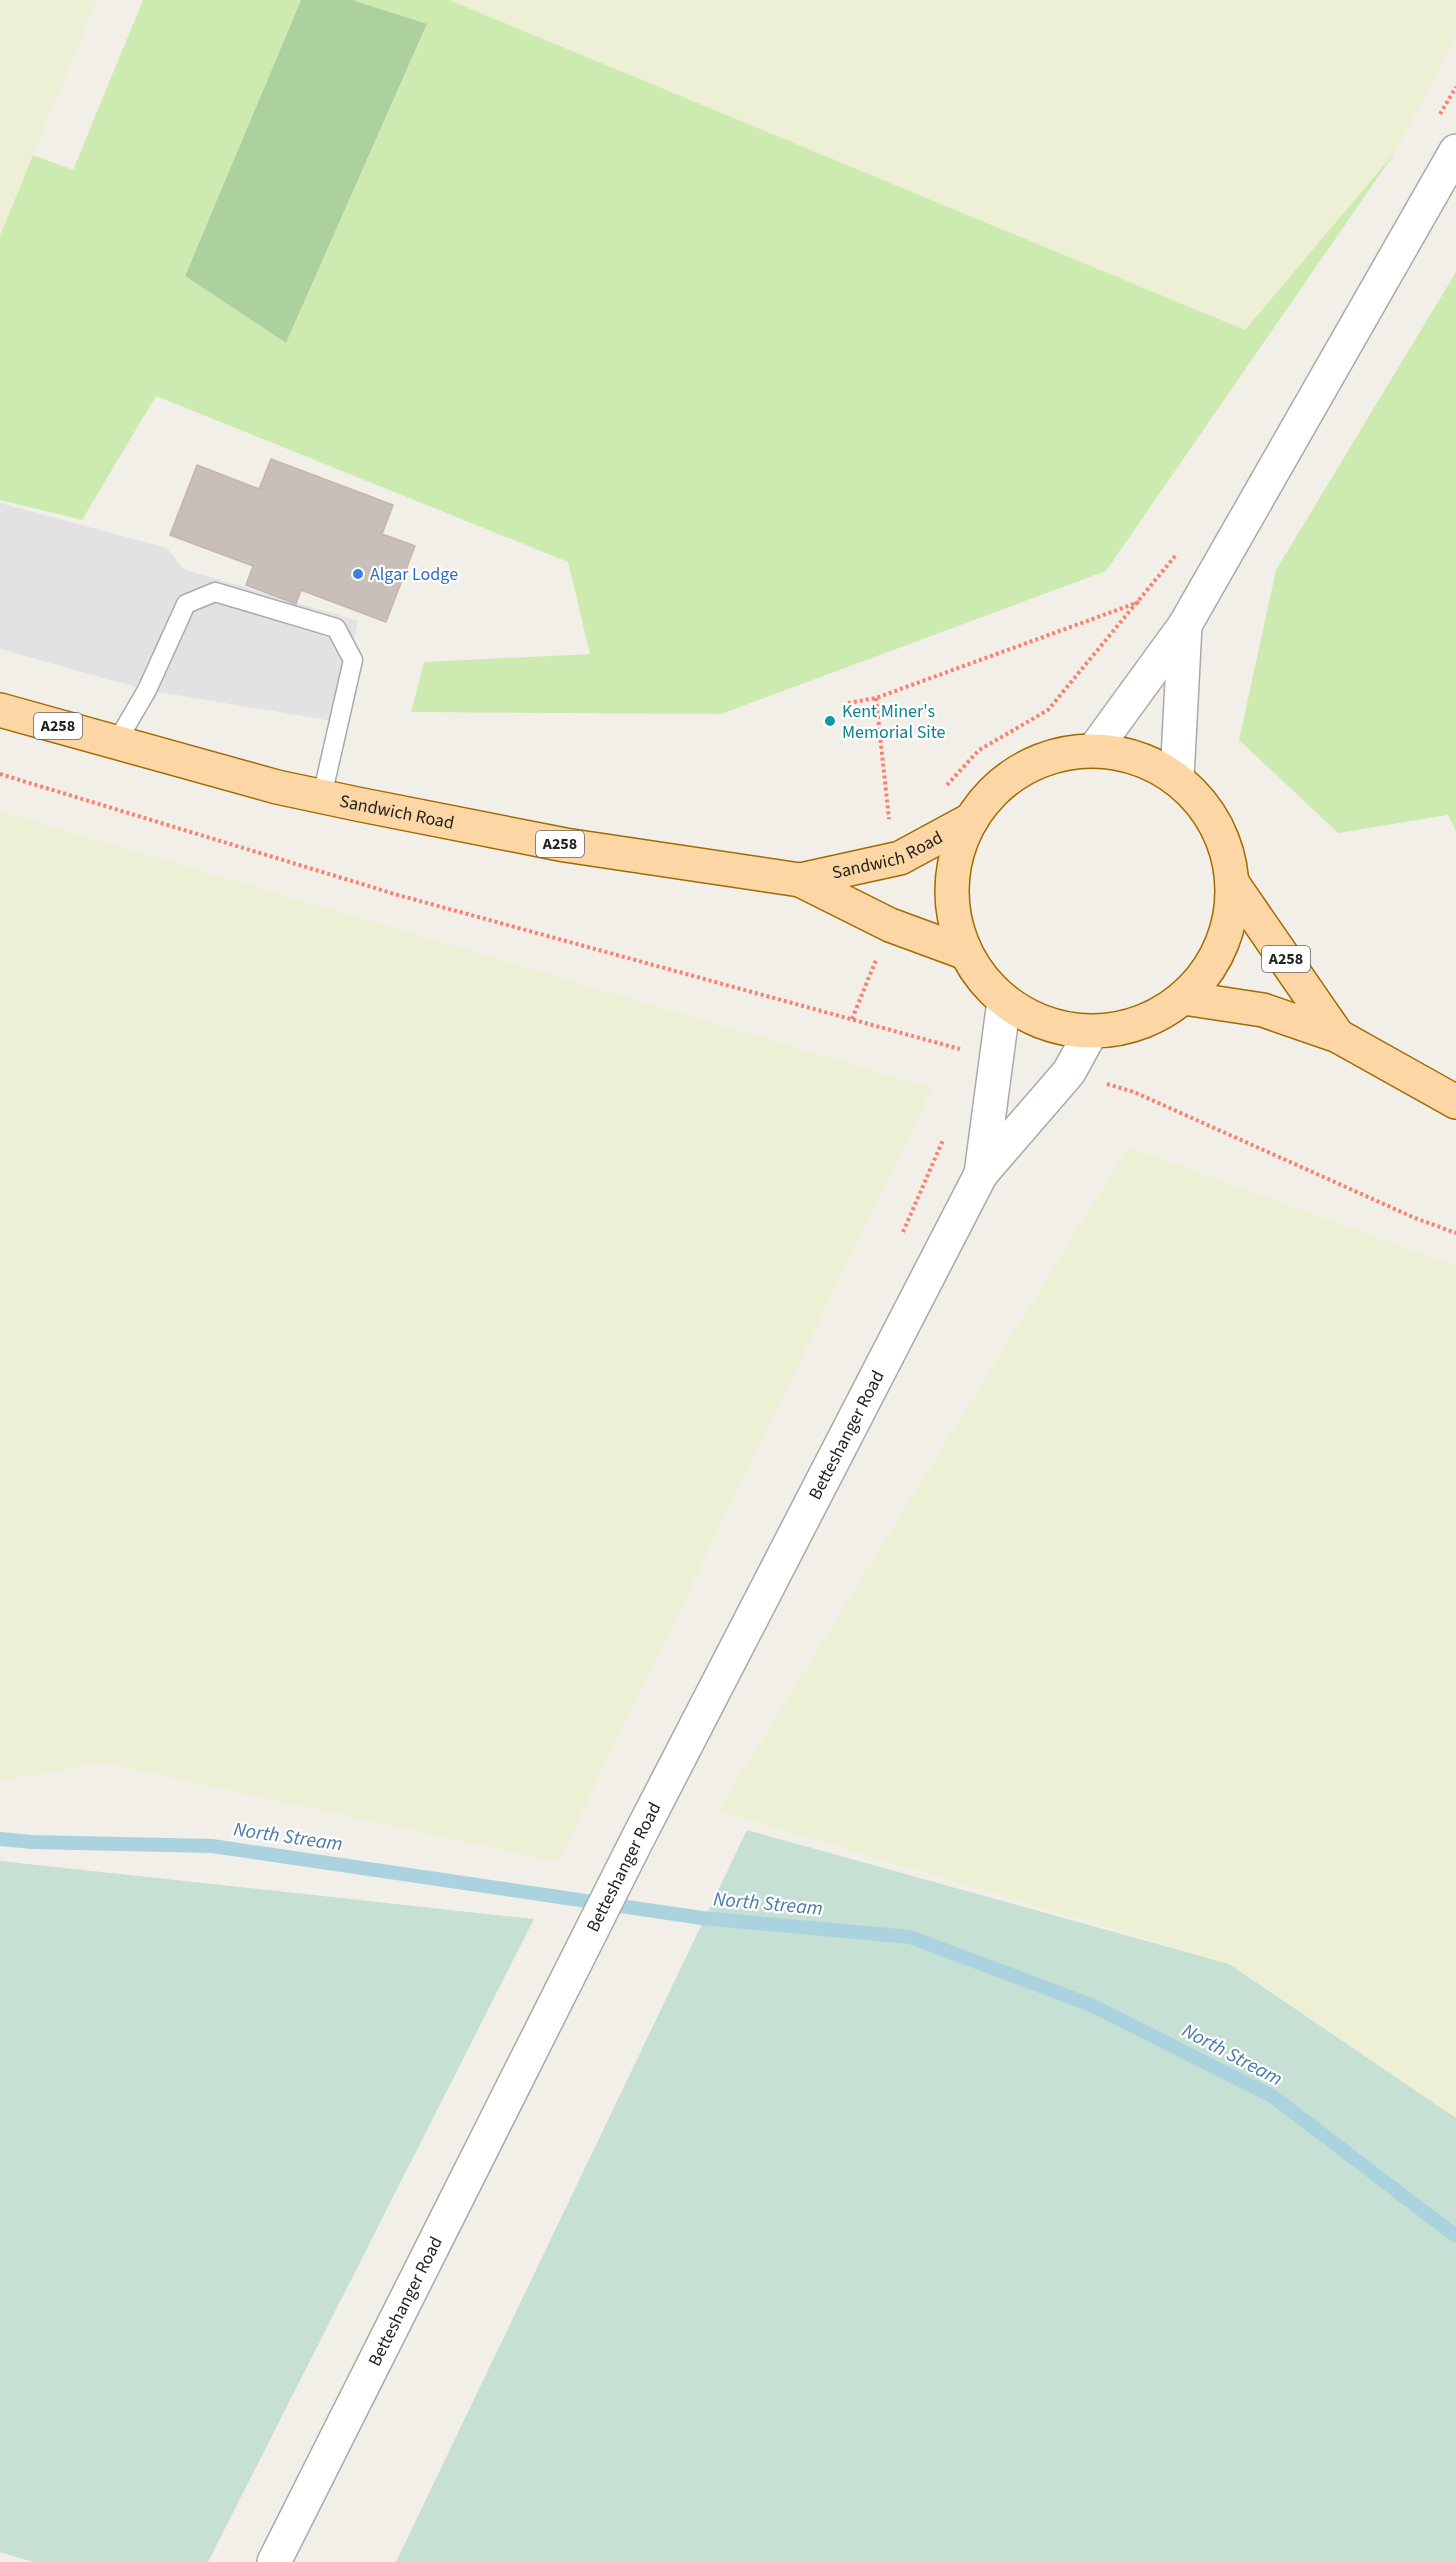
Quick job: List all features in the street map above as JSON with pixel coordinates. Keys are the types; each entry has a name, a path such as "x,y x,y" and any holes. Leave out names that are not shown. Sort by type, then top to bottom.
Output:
{"main road":[{"name":"Sandwich Road","path":"0,710 255,781 322,796 565,845 800,880 890,925 966,953"},
{"path":"1094,750 1137,758 1176,778 1206,807 1225,844 1233,884 1228,926 1212,966 1184,998 1156,1017 1124,1028 1091,1032 1045,1023 1004,1001 982,979 966,953 952,908 955,862 972,819 1004,782 1046,758 1094,750"},
{"name":"Sandwich Road","path":"800,880 900,858 972,819"},
{"name":"A258","path":"1233,884 1338,1036"},
{"name":"A258","path":"1184,998 1263,1010 1338,1036 1456,1102"}],"street":[{"path":"1094,750 1185,625 1456,151"},
{"path":"1176,778 1185,625"},
{"name":"Betteshanger Road","path":"981,1174 1004,1001"},
{"name":"Betteshanger Road","path":"274,2562 638,1840 981,1174 1069,1072 1091,1032"}],"lane":[{"path":"116,742 147,690 186,604 215,592 336,628 349,652 353,660 322,796"}],"path":[{"path":"1439,117 1456,87"},
{"path":"940,794 979,750 1048,710 1140,602 1177,554"},
{"path":"848,702 876,698 1140,602"},
{"path":"876,698 890,827"},
{"path":"0,774 398,895 963,1050"},
{"path":"1134,1092 1415,1218 1456,1233"}],"green space":[{"path":"0,0 97,0 0,236"},
{"path":"143,0 301,0 185,276 286,343 427,25 352,0 449,0 1245,330 1396,151 1106,571 721,714 411,712 424,662 590,654 568,562 156,396 82,520 0,500 0,236 33,155 73,170"},
{"path":"301,0 352,0 427,24 286,343 185,276"},
{"path":"449,0 1456,0 1456,36 1396,151 1245,331"},
{"path":"1456,272 1456,831 1448,815 1338,833 1239,740 1276,570"},
{"path":"0,811 932,1088 558,1862 104,1763 0,1781"},
{"path":"1128,1147 1456,1266 1456,2118 1229,1964 718,1811"},
{"path":"747,1830 1229,1964 1456,2118 1456,2562 396,2562"},
{"path":"0,1861 534,1919 208,2562 33,2562 0,2552"}],"shaded area":[{"path":"0,503 167,548 183,569 358,621 339,722 147,690 0,649"}],"building":[{"path":"271,459 393,505 382,534 415,546 386,622 301,590 296,604 246,585 253,566 170,535 197,465 259,489"}],"waterway":[{"name":"North Stream","path":"0,1839 32,1842 212,1846 702,1918 910,1937 1091,2005 1272,2096 1456,2236"}],"place":[{"name":"Algar Lodge","path":"358,574"},
{"name":"Kent Miner's Memorial Site","path":"830,721"}]}
